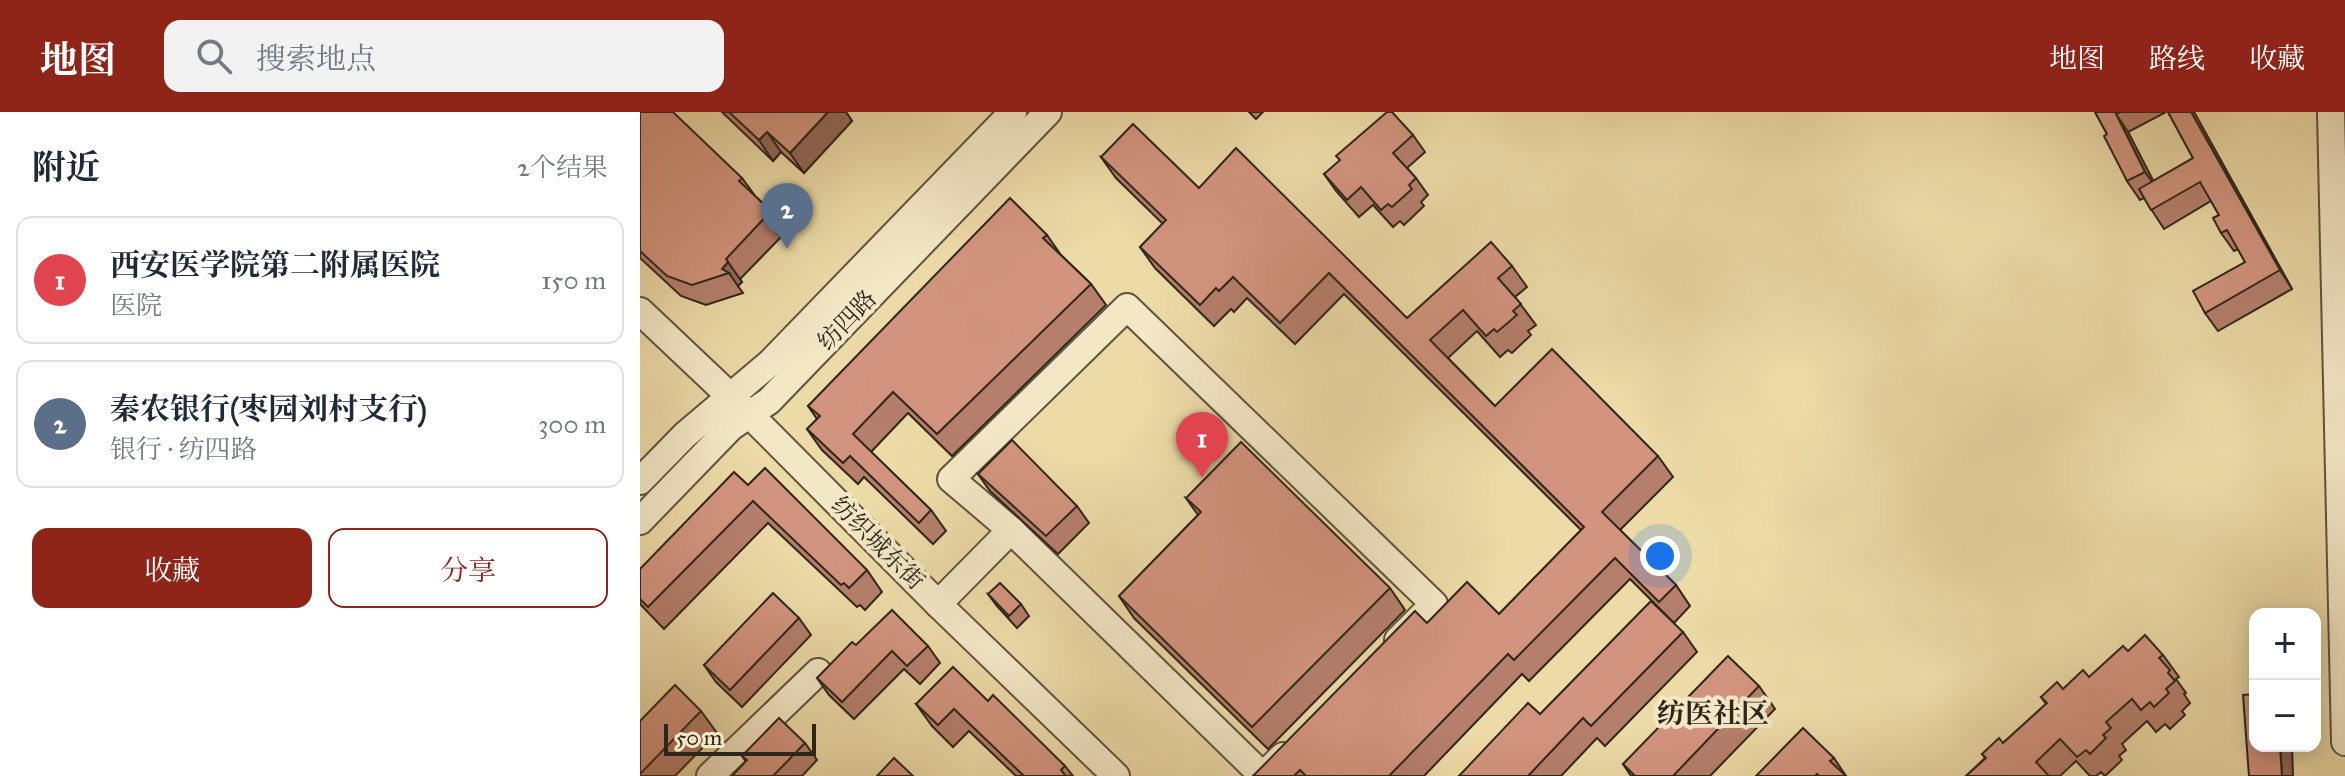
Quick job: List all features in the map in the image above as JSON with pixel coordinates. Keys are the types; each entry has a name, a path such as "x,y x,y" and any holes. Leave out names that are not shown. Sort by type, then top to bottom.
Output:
{"street":[{"name":"纺四路","path":"640,481 685,435 770,363 1013,112"},
{"name":"纺四路","path":"640,521 731,427 769,401 1048,112"},
{"path":"2331,112 2345,742"},
{"path":"1306,733 1263,776 1011,530 951,479 1127,307 1434,604 1380,658"},
{"name":"纺织城东街","path":"640,311 731,396 938,604 1116,776"},
{"path":"938,604 1011,530"},
{"path":"710,776 818,672"}],"building":[{"path":"640,112 673,112 742,178 739,181 771,211 726,259 728,262 722,269 729,273 692,285 667,276 640,251"},
{"path":"729,112 828,112 790,153 767,132 759,140"},
{"path":"1387,112 1392,112 1413,135 1393,153 1416,178 1409,185 1412,189 1392,207 1388,204 1381,210 1361,187 1347,200 1324,174 1340,160 1336,156"},
{"path":"2095,112 2120,112 2116,114 2145,172 2127,181"},
{"path":"2168,112 2191,112 2280,270 2205,313 2193,291 2245,262 2227,230 2221,233 2213,218 2219,215 2200,182 2151,210 2139,189 2193,158"},
{"path":"1133,124 1199,188 1236,148 1407,318 1491,242 1512,266 1498,278 1521,304 1513,311 1517,315 1497,332 1494,329 1486,336 1463,310 1430,340 1495,406 1552,349 1658,456 1602,512 1676,585 1659,602 1615,558 1514,660 1508,654 1389,776 1306,776 1300,770 1294,776 1253,776 1415,611 1427,623 1467,582 1499,614 1584,527 1329,273 1280,323 1233,277 1219,291 1216,288 1200,305 1140,247 1166,220 1101,157"},
{"path":"1010,198 1047,235 1043,238 1091,284 937,434 893,392 853,434 931,510 919,523 850,456 843,463 807,429 820,416 808,406"},
{"path":"1012,440 1077,506 1046,536 978,474"},
{"path":"1241,442 1390,588 1252,727 1119,596 1201,512 1186,498"},
{"path":"765,468 867,570 849,588 844,583 841,585 753,501 648,607 640,599 640,569 734,472 748,485"},
{"path":"1000,583 1021,604 1009,616 988,594"},
{"path":"773,593 799,618 730,690 704,665"},
{"path":"1651,601 1683,632 1591,726 1583,718 1528,776 1459,776 1528,703 1540,714"},
{"path":"892,610 928,646 907,666 892,651 842,702 817,678 852,642 856,645"},
{"path":"2145,635 2163,655 2159,658 2175,681 2166,689 2169,693 2154,707 2150,702 2141,710 2132,699 2106,722 2111,728 2103,735 2106,738 2090,754 2086,750 2077,757 2060,739 2036,762 2049,776 1966,776 1986,758 1982,754 1999,738 2003,743 2047,703 2041,697 2057,682 2063,689 2083,670 2089,677 2123,646 2128,651"},
{"path":"1728,656 1759,686 1673,776 1635,776 1623,764"},
{"path":"953,667 988,701 993,695 1065,766 1061,770 1066,776 1024,776 954,709 938,725 916,704"},
{"path":"675,685 701,711 640,774 640,721"},
{"path":"2249,694 2249,752 2280,752 2282,776 2249,776 2243,695"},
{"path":"779,718 805,743 773,776 732,776 747,760 742,756"},
{"path":"1803,728 1834,758 1830,761 1846,776 1756,776"},
{"path":"894,758 913,776 877,776"}],"place":[{"name":"秦农银行(枣园刘村支行)","path":"787,249"},
{"name":"西安医学院第二附属医院","path":"1202,478"}],"district":[{"name":"纺医社区","path":"1713,713"}]}
